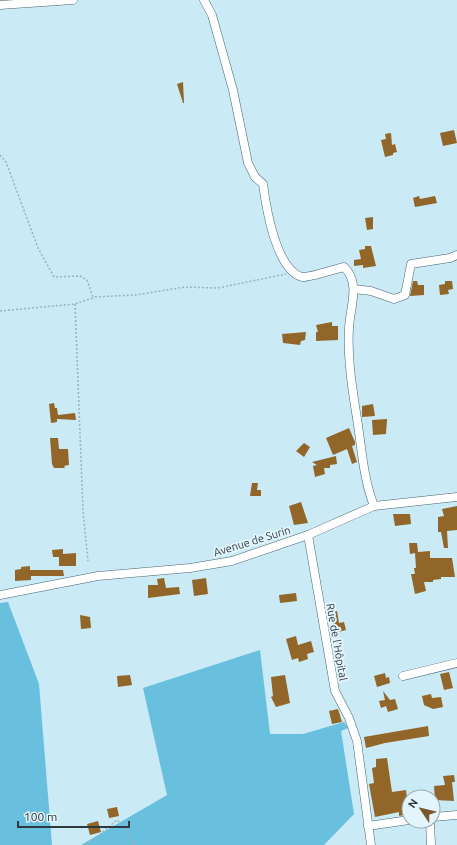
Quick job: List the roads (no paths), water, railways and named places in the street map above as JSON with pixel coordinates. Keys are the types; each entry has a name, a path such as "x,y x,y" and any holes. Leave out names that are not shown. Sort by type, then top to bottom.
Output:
{"street":[{"path":"0,5 73,0"},
{"path":"204,0 212,16 233,90 248,163 255,177 263,184 268,218 284,262 293,273 303,277 344,267 350,272 354,289 350,317 348,351 365,474 374,506"},
{"path":"354,289 371,291 394,299 405,295 411,264 450,258 457,255"},
{"name":"Avenue de Surin","path":"0,595 98,576 190,568 232,560 308,535 374,506 457,497"},
{"name":"Rue de l'Hôpital","path":"308,535 335,691 349,718 357,741 371,845"},
{"path":"402,676 457,662"},
{"path":"441,816 457,815"},
{"path":"368,826 401,821"},
{"path":"430,829 431,845"}]}
